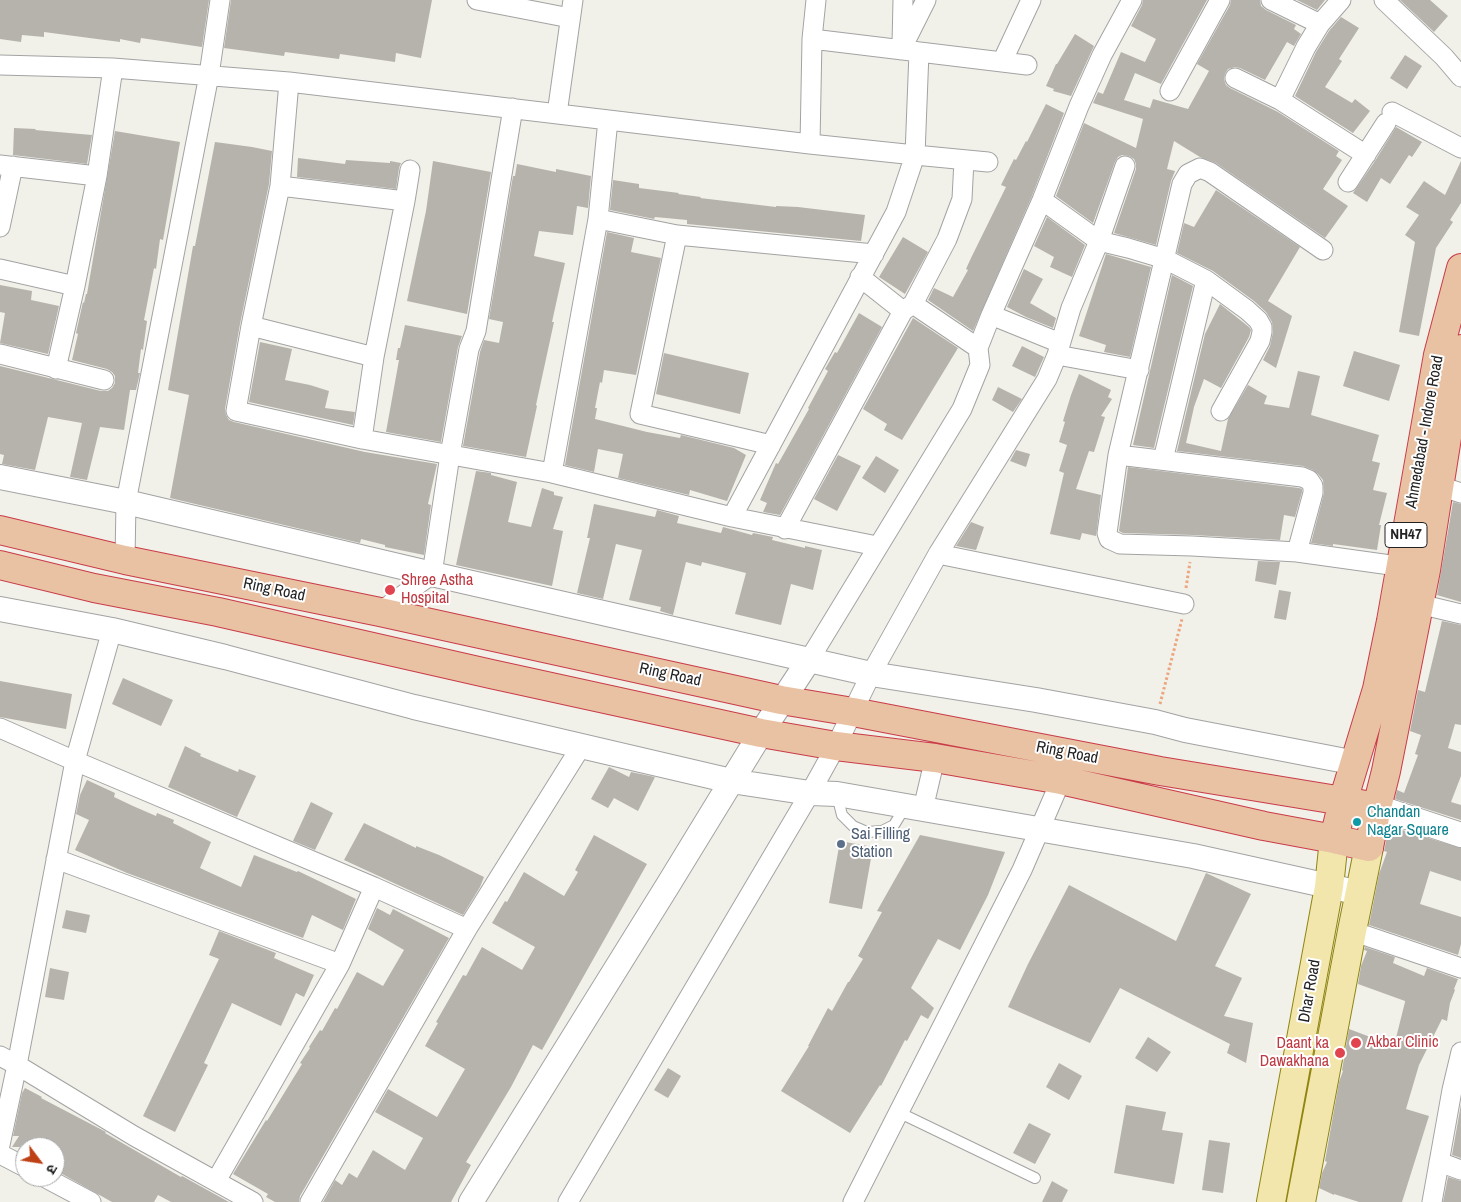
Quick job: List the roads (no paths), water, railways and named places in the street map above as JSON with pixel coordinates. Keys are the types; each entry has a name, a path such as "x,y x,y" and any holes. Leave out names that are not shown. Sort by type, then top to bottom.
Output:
{"highway":[{"name":"Ahmedabad - Indore Road","path":"1369,847 1419,604 1413,568 1450,489 1457,402 1455,351 1450,322 1461,268"},
{"name":"Ahmedabad - Indore Road","path":"1334,839 1343,801 1356,763 1413,568 1455,351"},
{"name":"Ring Road","path":"0,530 125,560 380,612 781,700 1160,771 1376,807"},
{"name":"Ring Road","path":"0,565 94,588 218,612 761,733 836,746 935,758 1061,780 1272,828 1369,847"}],"main road":[{"name":"Dhar Road","path":"1271,1202 1329,887 1334,839"},
{"name":"Dhar Road","path":"1301,1202 1369,847"}],"street":[{"path":"125,560 126,502 208,75 220,0"},
{"path":"477,0 572,9 557,114"},
{"path":"810,144 812,39 816,0"},
{"path":"732,517 896,212 915,155 910,51 903,0"},
{"path":"910,51 926,0"},
{"path":"1002,62 1031,0"},
{"path":"471,1202 962,409 980,365 978,348 991,315 1042,200 1079,106 1102,55 1132,0"},
{"path":"1170,91 1220,0"},
{"path":"1271,0 1320,24"},
{"path":"1280,100 1306,47 1320,24 1340,0"},
{"path":"1384,0 1444,57 1461,77"},
{"path":"812,39 1027,65"},
{"path":"0,65 113,68 289,82 810,144 988,162"},
{"path":"56,369 97,176 113,68"},
{"path":"1235,78 1280,100 1366,155"},
{"path":"289,82 280,186 236,411 362,439 552,473 785,529 878,546"},
{"path":"380,612 432,574 450,455 469,349 476,331 513,108"},
{"path":"1348,182 1389,118 1461,148"},
{"path":"552,473 598,219 608,120"},
{"path":"785,529 947,239 962,199 964,160"},
{"path":"0,227 6,166 97,176"},
{"path":"568,1202 810,793 836,746 871,674 938,554 1047,379 1059,349 1071,308 1099,241 1125,166"},
{"path":"1323,250 1219,178 1200,168 1188,174 1182,184 1166,259 1118,455 1106,533 1114,543 1120,544 1297,552 1413,568"},
{"path":"362,439 374,357 410,170"},
{"path":"280,186 405,201"},
{"path":"1042,200 1099,241 1166,259 1206,280 1258,320 1262,327 1260,341 1221,411"},
{"path":"598,219 677,235 874,254"},
{"path":"677,235 640,414 770,445"},
{"path":"0,270 75,286"},
{"path":"860,277 908,308 978,348"},
{"path":"1164,460 1206,280"},
{"path":"991,315 1059,349 1139,370"},
{"path":"252,326 374,357"},
{"path":"0,354 104,380"},
{"path":"1118,455 1290,474 1308,480 1313,486 1313,492 1297,552"},
{"path":"0,477 126,502 871,674 1036,700 1356,763"},
{"path":"938,554 1184,604"},
{"path":"1419,604 1461,614"},
{"path":"0,609 112,630 225,657 414,707 731,781 810,793 837,794 1193,856 1360,893"},
{"path":"0,1145 75,761 112,630"},
{"path":"1,733 75,761 374,887 467,929"},
{"path":"310,1202 467,929 582,745"},
{"path":"914,808 935,758"},
{"path":"853,1202 1022,870 1061,780"},
{"path":"1376,807 1461,835"},
{"path":"56,859 340,964"},
{"path":"216,1181 340,964 374,887"},
{"path":"1352,931 1461,968"},
{"path":"1432,1202 1439,1162 1456,1091 1461,1052"},
{"path":"0,1056 134,1136 253,1202"},
{"path":"0,1154 15,1162"},
{"path":"1439,1162 1461,1170"},
{"path":"62,1187 87,1201"}],"lane":[{"path":"837,794 842,815 853,826 867,832 882,831 894,825 914,808"},
{"path":"898,1112 1035,1178"}],"place":[{"name":"Shree Astha Hospital","path":"390,590"},
{"name":"Chandan Nagar Square","path":"1357,822"},
{"name":"Sai Filling Station","path":"841,844"},
{"name":"Akbar Clinic","path":"1356,1043"},
{"name":"Daant ka Dawakhana","path":"1340,1053"}]}
